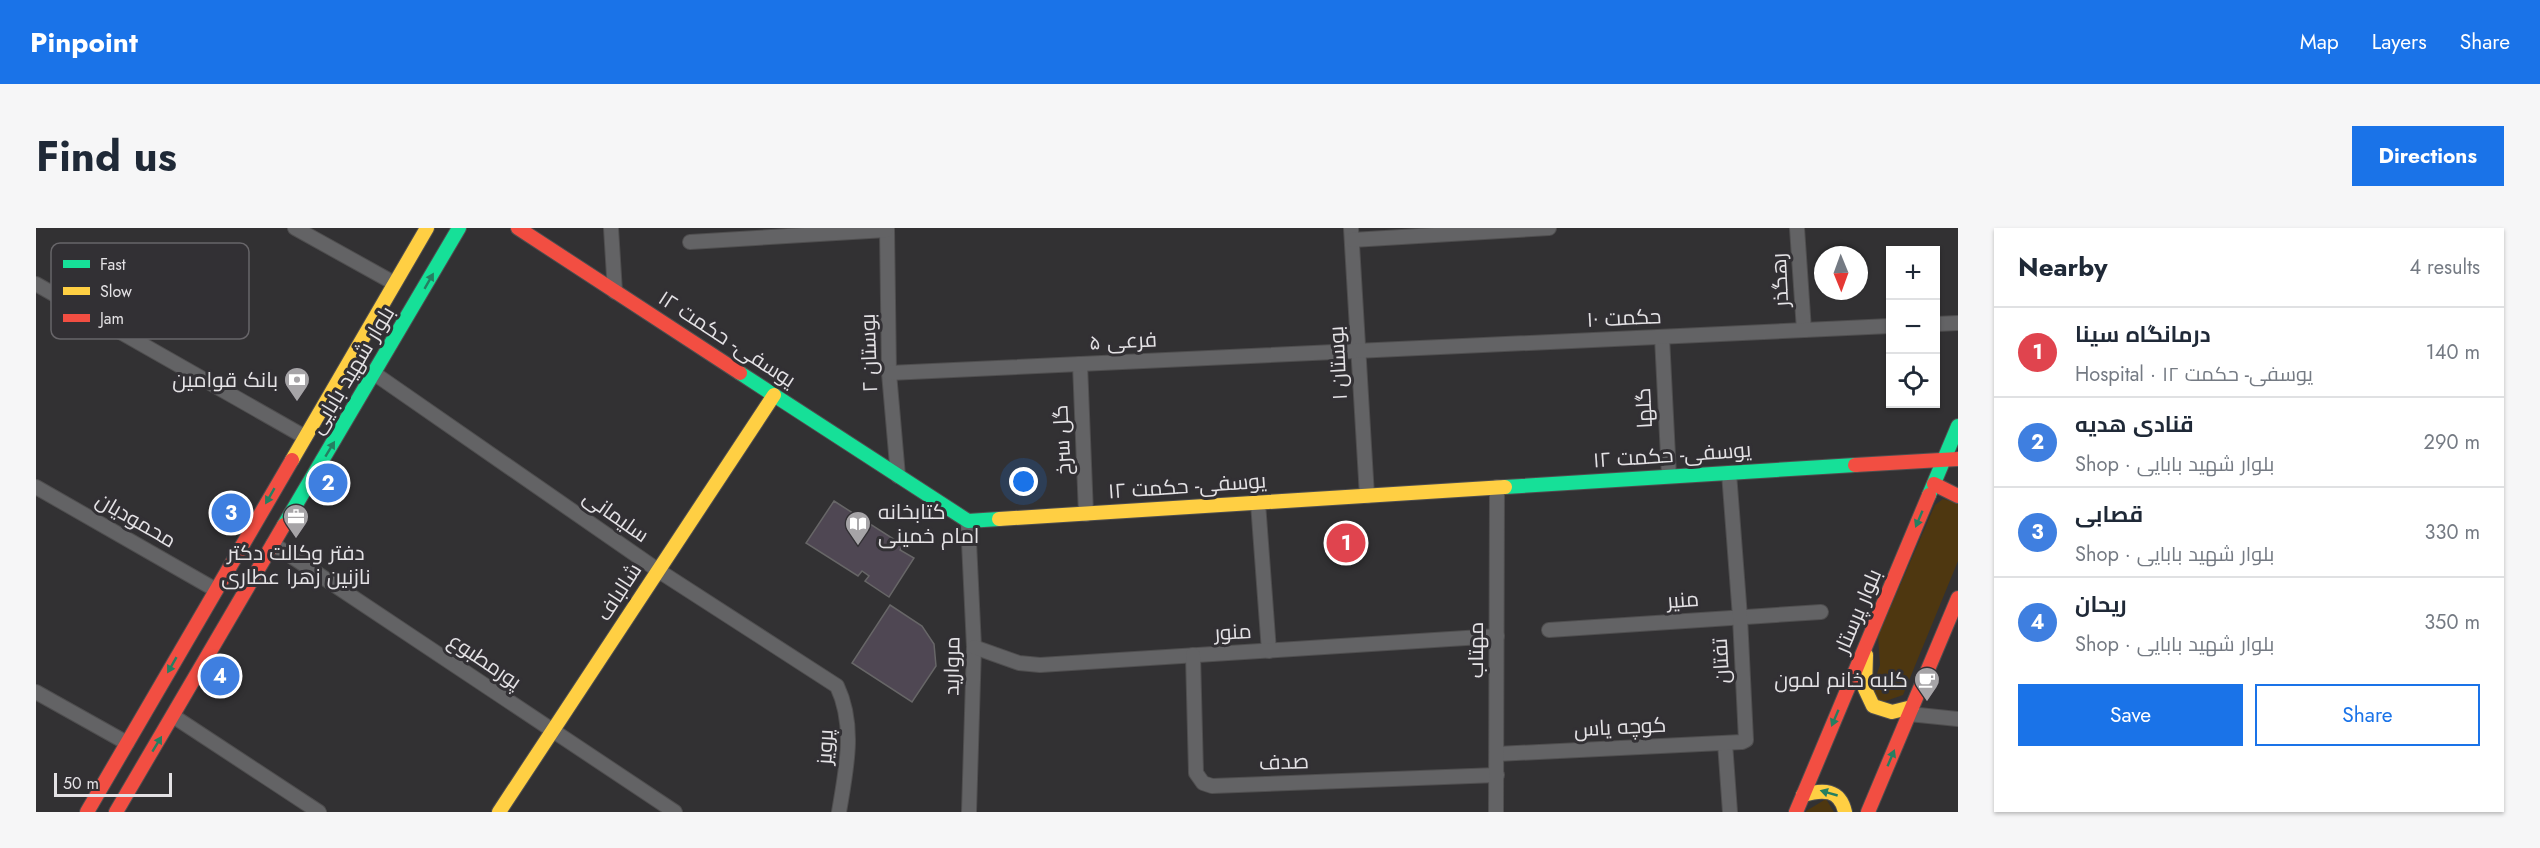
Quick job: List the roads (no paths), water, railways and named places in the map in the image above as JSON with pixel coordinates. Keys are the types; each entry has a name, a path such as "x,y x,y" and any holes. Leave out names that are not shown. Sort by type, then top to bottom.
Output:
{"street":[{"path":"295,228 394,283"},
{"name":"بلوار شهید بابایی","path":"87,812 427,228"},
{"name":"بلوار شهید بابایی","path":"116,812 459,228"},
{"name":"یوسفی- حکمت ۱۲","path":"518,228 968,522 1951,459"},
{"path":"611,228 615,292"},
{"path":"1352,234 1549,228"},
{"name":"رهگذر","path":"1797,228 1804,330"},
{"path":"690,242 887,229"},
{"name":"بوستان ۲","path":"887,229 889,373 898,476"},
{"name":"بوستان ۱","path":"1352,234 1367,496"},
{"path":"36,284 51,292"},
{"path":"1940,324 1958,323"},
{"name":"حکمت ۱۰","path":"1359,351 1886,326"},
{"name":"گلها","path":"1662,337 1669,476"},
{"path":"133,339 305,436"},
{"name":"فرعی ۵","path":"889,373 1359,351"},
{"name":"گل سرخ","path":"1080,364 1086,514"},
{"name":"سلیمانی","path":"375,374 658,571 837,686"},
{"name":"شالباف","path":"499,812 774,395"},
{"name":"بلوار پرستار","path":"1796,812 1934,484 1951,459 1958,426"},
{"name":"تفتان","path":"1729,472 1746,740"},
{"path":"1934,484 1958,496"},
{"name":"محمودیان","path":"36,487 216,590"},
{"name":"مهتاب","path":"1496,812 1497,487"},
{"path":"1258,503 1269,651"},
{"name":"مروارید","path":"968,522 974,647 969,812"},
{"name":"پورمطبوع","path":"273,544 675,812"},
{"path":"1868,812 1958,598"},
{"name":"منیر","path":"1549,630 1821,612"},
{"name":"منور","path":"974,647 1019,663 1040,665 1497,636"},
{"path":"1867,644 1865,691 1868,700 1874,706 1889,712 1911,710 1958,719"},
{"name":"صدف","path":"1193,655 1196,773 1203,783 1212,786 1497,775"},
{"name":"پرویز","path":"837,686 845,703 849,727 846,772 839,812"},
{"path":"36,692 127,743"},
{"path":"173,716 319,812"},
{"name":"کوچه یاس","path":"1497,754 1725,743 1746,740"},
{"path":"1725,743 1730,812"},
{"path":"1803,795 1818,791 1832,792 1839,795 1844,802 1845,812"}],"place":[{"name":"بانک قوامین","path":"297,403"},
{"name":"قنادی هدیه","path":"328,483"},
{"name":"قصابی","path":"231,513"},
{"name":"دفتر وکالت دکتر نازنین زهرا عطاری","path":"296,540"},
{"name":"درمانگاه سینا","path":"1346,543"},
{"name":"کتابخانه امام خمینی","path":"858,547"},
{"name":"ریحان","path":"220,676"},
{"name":"کلبه خانم لمون","path":"1927,703"}]}
